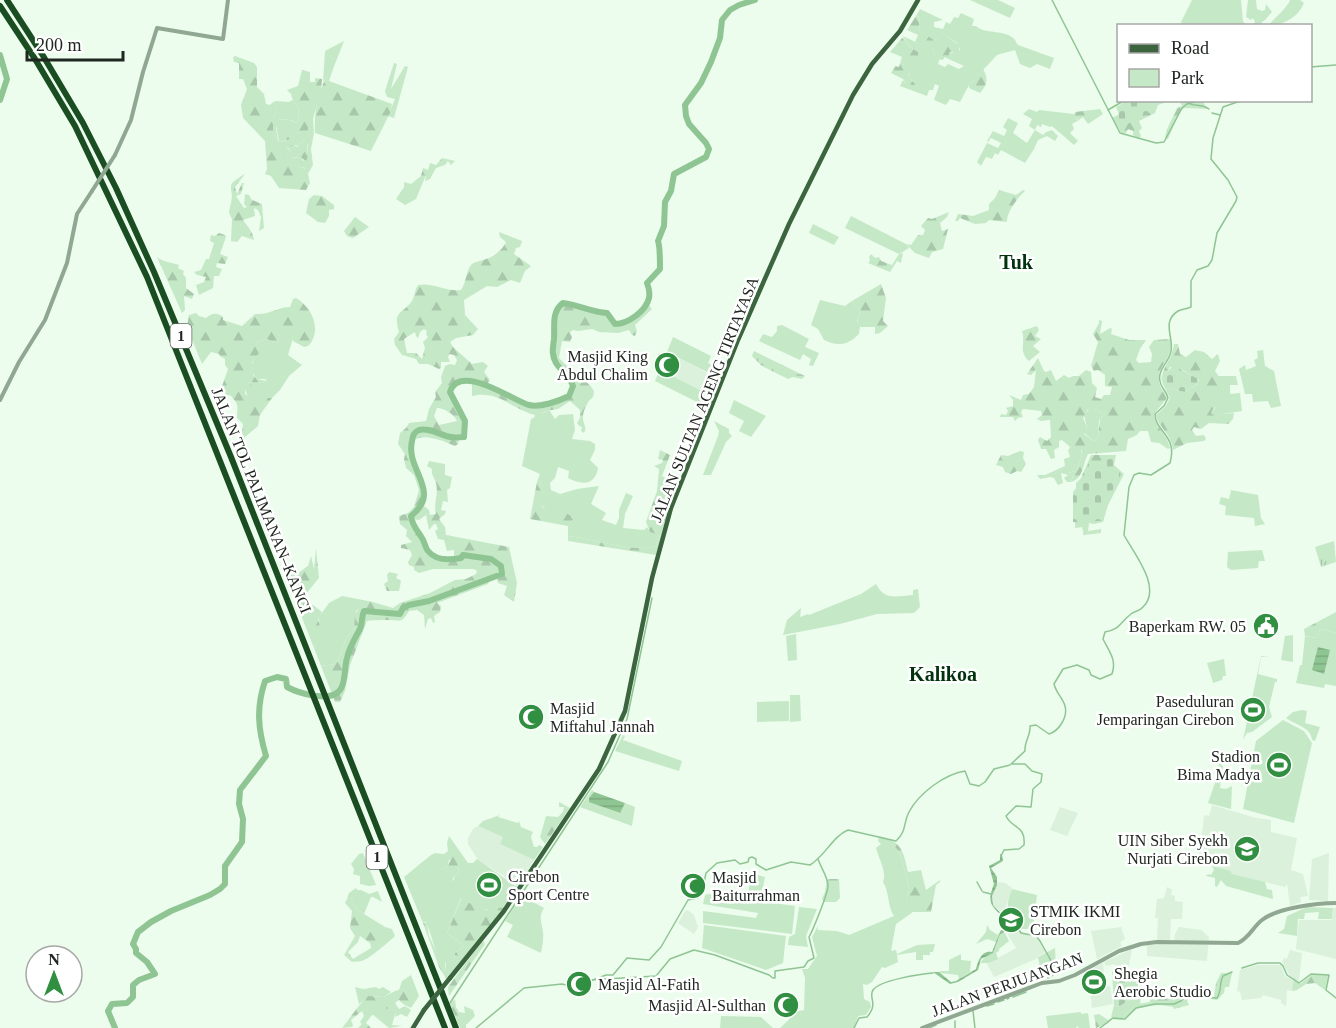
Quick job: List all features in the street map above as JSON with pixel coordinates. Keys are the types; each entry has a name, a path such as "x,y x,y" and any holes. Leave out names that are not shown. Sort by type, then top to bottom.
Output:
{"highway":[{"name":"JALAN TOL PALIMANAN–KANCI","path":"7,0 83,123 116,188 220,428 456,1028"},
{"name":"JALAN TOL PALIMANAN–KANCI","path":"0,6 75,126 147,277 446,1028"}],"main road":[{"name":"JALAN SULTAN AGENG TIRTAYASA","path":"413,1028 424,1010 504,911 599,769 609,750 625,712 652,578 671,508 737,342 789,224 853,95 872,64 900,31 918,0"}],"street":[{"path":"0,400 45,320 67,263 77,214 115,155 131,120 157,28 223,39 228,0"},
{"name":"JALAN PERJUANGAN","path":"922,1028 1038,984 1059,981 1075,975 1117,952 1134,946 1157,942 1238,943 1266,918 1310,904 1336,903"}],"shaded area":[{"path":"667,352 721,380 714,397 660,370"},
{"path":"1318,647 1330,650 1324,674 1312,670"},
{"path":"594,792 625,803 620,813 589,802"},
{"name":"UIN Siber Syekh Nurjati Cirebon","path":"1212,805 1271,820 1271,832 1297,838 1291,870 1303,874 1308,896 1300,897 1301,902 1290,906 1287,884 1285,887 1232,874 1231,871 1212,866 1198,853 1204,815 1209,816"},
{"path":"1060,807 1078,813 1067,836 1050,830"},
{"path":"478,826 504,837 500,844 534,860 517,887 478,860 468,844 468,838 473,829"},
{"path":"1329,853 1328,901 1309,900 1312,859"},
{"path":"1000,854 1003,861 991,868 997,877 997,885 992,896 993,905 1008,921 1007,931 1000,934 993,953 981,959 978,970 958,982 950,984 933,972 939,972 951,982 956,981 976,969 981,957 985,953 992,952 1001,930 1006,929 1006,920 994,908 991,900 994,884 989,866 1000,860"},
{"path":"997,882 1005,883 1012,888 1006,906 1019,931 1038,938 1046,952 1038,958 994,977 987,964 1016,948 1007,933 1008,922 1005,915 993,905 992,896"},
{"path":"1167,887 1172,890 1171,895 1175,896 1175,901 1183,902 1182,919 1171,919 1170,940 1157,940 1158,918 1155,918 1157,899 1164,898"},
{"path":"1333,908 1336,908 1336,959 1296,949 1299,920 1332,920"},
{"path":"687,910 694,915 698,927 694,934 678,923"},
{"path":"1121,927 1125,939 1120,942 1122,946 1097,959 1091,931"},
{"path":"1179,927 1201,930 1209,937 1207,961 1147,956 1147,945 1174,944 1175,934"},
{"path":"1132,949 1129,966 1116,969 1115,964 1106,966 1104,962"},
{"path":"1290,950 1302,953 1299,982 1292,980 1295,983 1292,991 1287,990 1286,1006 1281,1003 1281,1000 1263,995 1261,998 1242,1000 1240,992 1237,991 1240,970 1258,965 1281,965 1285,976 1289,978 1282,962 1284,958 1287,959"},
{"path":"1103,963 1105,987 1110,986 1113,1004 1092,1008 1089,980 1097,978 1093,968"}],"green space":[{"path":"970,0 998,0 1015,8 1010,18"},
{"path":"1192,0 1241,0 1245,24 1182,24"},
{"path":"1248,0 1256,0 1257,9 1262,11 1265,10 1266,4 1272,12 1262,24 1254,24 1253,18 1251,20 1246,17"},
{"path":"1300,0 1304,3 1294,17 1279,24 1269,24 1284,9 1289,2"},
{"path":"920,9 943,20 934,22 934,27 943,29 946,22 950,24 954,17 958,18 961,13 974,19 972,26 1005,34 1014,39 1018,45 1054,58 1050,69 1037,64 1030,68 1020,64 1015,50 997,55 969,85 960,102 950,99 946,105 934,100 939,86 935,84 927,96 900,86 903,80 906,84 914,82 908,77 918,52 910,47 903,36 933,49 935,56 940,58 938,64 945,67 948,64 959,69 964,66 944,57 944,55 959,51 957,43 943,34 934,41 919,30 920,17 916,16"},
{"path":"916,16 920,17 919,30 935,41 942,33 959,45 959,51 950,52 948,56 944,55 944,59 941,60 935,56 933,49 925,48 915,42 918,35 907,30"},
{"path":"903,37 910,47 918,52 918,57 908,76 914,85 906,84 903,79 891,73 895,66 899,67 902,57 890,52"},
{"path":"344,41 333,69 323,82 325,51"},
{"path":"233,57 254,63 257,67 257,87 264,94 266,104 270,105 273,102 276,106 273,127 281,161 307,169 310,183 306,190 279,188 271,176 265,174 267,169 265,141 243,118 241,105 247,89 243,79 239,79 239,63 234,62"},
{"path":"394,63 397,64 391,89 405,66 408,67 394,118 388,116 395,99 387,97 385,91"},
{"path":"333,69 329,81 392,104 390,113 371,151 315,133 315,117 320,91"},
{"path":"983,69 986,82 980,93 969,88 969,85"},
{"path":"302,70 310,72 310,82 315,82 315,78 322,79 313,119 314,133 309,128 305,136 299,132 294,138 279,142 277,119 296,123 299,120 298,106 287,90 298,86"},
{"path":"292,100 298,106 299,120 296,123 291,120 278,119 276,128 278,141 292,138 299,132 304,135 310,128 314,133 311,149 313,165 308,174 305,168 281,161 274,132 273,102","holes":["305,139 308,150 304,161 300,157 289,157 287,154 290,151 287,148 298,146"]},
{"path":"1125,102 1153,102 1153,111 1119,128 1113,118 1119,114 1116,107"},
{"path":"1149,102 1166,102 1158,105 1155,113 1139,121 1142,128 1139,131 1141,136 1139,139 1133,135 1133,131 1128,129 1122,134 1112,118"},
{"path":"1180,102 1204,102 1207,109 1185,108 1180,111 1168,139 1165,138 1177,108 1182,106"},
{"path":"1029,109 1037,112 1039,110 1074,114 1075,119 1079,120 1072,124 1074,129 1070,133 1078,141 1074,145 1052,126 1037,125 1035,130 1029,126 1032,119 1023,114"},
{"path":"1100,109 1103,114 1088,124 1083,117 1079,120 1073,118 1075,112"},
{"path":"1008,118 1018,123 1013,133 1027,143 1035,130 1043,135 1052,130 1058,136 1055,141 1047,136 1038,140 1025,163 1001,150 998,155 995,153 992,159 986,157 981,166 977,162 987,143 998,148 1001,143 991,138 987,141 993,131 1004,136 1007,130 1003,127"},
{"path":"305,139 308,156 306,161 300,157 287,156 286,154 290,151 287,146 297,147"},
{"path":"442,158 455,161 451,165 448,161 445,165 436,168 430,179 425,181 426,176 421,176 423,168 428,170 430,163 436,165"},
{"path":"245,174 235,187 237,194 244,183 241,194 236,196 244,208 247,207 244,204 245,194 262,204 264,228 259,231 261,217 258,210 254,208 255,216 243,220 254,240 242,236 237,242 231,241 232,219 229,213 231,187"},
{"path":"426,175 416,199 405,205 396,199 404,187 404,182 411,184"},
{"path":"999,190 1016,195 1025,191 1010,210 1007,222 989,220 986,223 975,224 960,218 955,221 958,214 973,216 989,210 989,204"},
{"path":"314,195 322,196 334,205 334,209 329,210 325,223 318,222 306,213 309,199"},
{"path":"949,212 940,223 942,231 948,229 943,249 932,252 929,258 915,253 906,244 911,245 918,235 923,235 925,230 921,226 928,218 932,219"},
{"path":"851,216 906,244 909,248 899,254 845,228"},
{"path":"355,217 369,227 353,238 347,236 344,231"},
{"path":"813,224 839,237 834,245 809,233"},
{"path":"499,232 522,241 514,254 531,266 525,271 520,283 511,280 497,287 487,286 464,300 465,315 478,329 473,335 456,338 450,342 472,364 483,362 488,366 484,372 490,380 487,384 471,381 459,382 450,387 451,398 464,419 464,436 450,436 426,428 418,429 413,433 410,451 420,479 422,497 419,506 410,515 410,520 426,551 432,556 447,560 479,557 490,560 500,567 501,573 428,600 408,604 402,607 399,613 363,610 360,615 360,626 346,656 341,685 338,691 332,694 321,666 334,664 338,660 347,636 354,628 355,614 364,602 369,601 393,608 455,580 466,579 476,574 477,571 474,569 433,569 419,573 409,565 408,562 412,555 410,550 401,548 401,545 412,542 406,536 407,530 400,524 399,516 408,513 414,507 419,490 414,475 406,468 405,454 398,444 400,433 409,423 426,421 429,409 436,397 435,392 442,383 441,377 445,366 455,365 457,360 454,355 449,354 450,362 441,362 439,369 428,364 419,364 416,359 402,355 394,339 399,332 398,316 410,304 418,285 461,290 472,264 492,256 503,247 506,242 500,237","holes":["424,329 428,337 423,342 425,348 422,359 416,353 407,353 404,339 415,332 418,338","437,408 448,412 457,421 439,425 434,416"]},
{"path":"219,233 226,237 220,254 228,257 225,264 217,263 216,267 222,269 219,276 214,276 213,288 199,295 196,285 204,282 206,277 194,272 201,270 206,259 209,259 214,243 210,241 211,235 215,236"},
{"path":"903,253 901,263 897,261 890,272 868,263 871,254 892,265 899,254"},
{"path":"157,257 179,265 178,268 184,271 186,288 194,294 192,299 184,296 185,310 182,313"},
{"path":"881,284 886,298 883,321 888,326 875,334 875,327 860,327 857,324 860,311 852,301"},
{"path":"296,298 311,313 315,333 308,346 304,347 292,338 286,339 280,334 278,342 275,343 267,339 256,342 259,353 252,362 255,369 253,375 257,379 267,381 265,383 249,382 248,384 252,385 245,389 245,394 250,398 260,396 272,398 260,415 258,426 245,437 242,451 238,456 233,443 241,440 243,424 237,418 235,401 230,395 224,396 220,392 228,369 225,359 211,352 202,364 187,327 189,315 196,313 206,318 217,314 223,317 223,320 242,326 255,314 290,307 293,299"},
{"path":"820,300 845,306 852,301 860,311 857,322 860,327 859,334 843,344 834,344 824,340 818,329 811,325"},
{"path":"564,304 606,315 615,326 629,322 648,304 652,309 635,325 637,331 635,336 629,330 618,333 599,332 592,329 573,330 570,332 572,337 570,342 562,341 559,358 594,391 583,413 584,433 581,431 582,427 577,423 580,410 570,401 534,419 535,415 497,398 472,396 472,383 497,390 529,407 570,397 573,382 557,363 554,350 555,323 560,308"},
{"path":"1099,320 1102,321 1100,334 1110,328 1112,329 1111,334 1129,340 1146,340 1136,360 1139,363 1151,362 1152,354 1149,347 1154,340 1170,339 1170,351 1159,375 1160,385 1167,398 1154,414 1170,448 1151,442 1148,431 1140,431 1128,439 1126,451 1088,454 1078,478 1071,482 1073,476 1069,473 1077,470 1082,450 1069,446 1062,440 1059,441 1059,447 1054,450 1055,458 1051,459 1046,449 1041,449 1038,440 1040,437 1047,441 1051,437 1050,420 1037,419 1042,415 1041,411 1023,409 1021,412 1023,417 1015,421 1013,417 1000,417 1001,414 1006,415 1008,411 1006,408 1013,406 1013,400 1009,395 1021,400 1023,395 1029,394 1034,387 1036,370 1031,375 1027,374 1038,358 1044,371 1051,370 1056,381 1064,375 1069,378 1079,376 1086,370 1091,372 1092,383 1097,388 1095,397 1101,399 1104,395 1110,395 1112,387 1105,386 1105,375 1098,370 1094,371 1091,366 1098,342 1093,334","holes":["1088,409 1095,409 1105,414 1100,419 1098,437 1094,441 1084,434 1087,427 1083,418"]},
{"path":"782,325 809,339 805,347 819,353 813,366 809,365 811,359 803,354 800,360 759,341 763,334 772,337 777,331 777,326"},
{"path":"1037,326 1039,330 1035,336 1041,339 1033,346 1040,352 1029,361 1023,350 1022,331"},
{"path":"280,334 293,338 288,355 302,365 289,376 272,398 248,398 245,389 249,382 265,383 267,381 254,376 253,361 258,350 256,342 267,339 278,342"},
{"path":"673,337 711,356 708,363 724,371 721,379 667,352"},
{"path":"1174,344 1178,344 1180,354 1186,357 1195,350 1204,352 1212,359 1218,354 1220,361 1215,371 1222,386 1219,405 1211,413 1217,418 1223,414 1234,413 1233,419 1228,424 1209,423 1201,429 1194,427 1192,430 1196,436 1204,435 1206,439 1187,443 1173,450 1170,439 1156,415 1165,407 1170,398 1165,388 1185,392 1198,384 1199,380 1183,370 1170,367 1162,382"},
{"path":"1263,350 1265,366 1274,371 1281,406 1271,408 1268,401 1253,402 1252,394 1245,394 1239,369 1245,365 1246,370 1256,366 1254,360 1258,358 1257,351"},
{"path":"754,351 805,376 802,379 793,377 788,379 762,366 752,356"},
{"path":"1175,364 1198,379 1199,383 1185,392 1165,388 1162,382 1167,372"},
{"path":"660,370 714,397 709,408 655,381"},
{"path":"1218,376 1236,376 1238,385 1230,385 1230,394 1240,393 1242,411 1223,414 1217,418 1212,416 1211,412 1218,405 1221,390"},
{"path":"734,400 766,416 751,437 739,431 744,421 729,413"},
{"path":"1089,409 1105,414 1099,420 1098,437 1094,441 1084,433 1087,427 1084,415"},
{"path":"549,410 555,419 559,415 573,414 575,430 572,439 590,441 595,444 590,460 598,468 591,481 583,483 568,478 569,471 558,467 555,478 550,483 551,490 560,494 599,486 591,504 606,513 602,520 616,525 626,493 633,496 625,514 623,528 644,530 647,527 650,532 659,533 656,546 626,547 568,536 568,526 573,520 570,515 548,512 543,508 542,486 540,482 537,482 540,474 522,466 531,419"},
{"path":"714,421 729,429 732,436 726,442 711,475 703,475 718,436 719,431"},
{"path":"419,431 459,439 458,444 455,446 428,437 417,438 413,441 414,435"},
{"path":"1069,446 1081,449 1082,455 1077,470 1069,473 1073,476 1071,482 1067,482 1064,478 1068,475 1061,473 1063,483 1058,485 1054,478 1040,479 1037,475 1045,475 1065,466 1064,459 1070,457"},
{"path":"660,450 670,455 662,476 678,484 656,555 568,541 568,536 626,547 656,546 660,535 650,532 646,522 657,491 659,469 654,466 662,463 663,460 658,459"},
{"path":"1020,451 1024,452 1023,458 1026,464 1021,472 1011,474 1005,472 1003,467 996,465 1001,455 1008,456"},
{"path":"1091,455 1116,455 1114,465 1124,474 1108,505 1103,522 1089,523 1088,531 1101,529 1101,533 1084,535 1082,527 1075,528 1076,483 1081,478"},
{"path":"1115,457 1113,465 1121,474 1105,506 1103,520 1086,523 1073,522 1073,492 1083,479 1088,464"},
{"path":"429,461 445,464 445,475 452,477 450,488 447,490 448,502 443,501 441,510 446,511 439,519 445,527 446,535 509,547 517,583 514,602 504,595 507,586 498,583 497,578 503,574 501,567 493,559 463,554 461,557 454,558 454,550 447,551 444,540 438,539 435,531 438,529 436,524 429,530 426,515 419,520 414,519 413,517 424,506 429,510 430,515 436,514 437,487 432,469 427,466"},
{"path":"537,482 540,482 543,487 542,507 548,511 570,515 573,520 568,526 530,519"},
{"path":"1231,490 1258,495 1261,518 1265,524 1255,526 1254,518 1225,515 1226,506 1219,504 1221,497 1229,499"},
{"path":"1334,541 1336,562 1321,567 1315,547"},
{"path":"316,548 319,578 305,595 293,595 283,571 293,575 298,574 308,566 311,556 314,569"},
{"path":"1262,550 1265,561 1259,561 1258,568 1231,570 1227,567 1228,552"},
{"path":"389,572 398,574 396,578 401,581 399,591 387,591 384,584 388,581"},
{"path":"490,580 488,584 437,603 441,606 440,612 434,616 435,622 433,623 431,618 428,619 425,629 424,615 417,610 409,611 400,620 367,621 350,665 345,691 340,702 335,702 333,696 340,693 344,686 348,657 362,627 365,612 401,615 404,609 409,607"},
{"path":"876,584 883,593 892,596 913,595 913,590 918,589 920,607 914,613 877,614 783,635 787,620 801,608 800,617 809,615 861,594"},
{"path":"342,596 368,601 356,611 354,628 347,636 338,660 334,664 321,666 314,648 319,637 319,617 329,603"},
{"path":"295,600 313,605 322,612 318,620 319,638 314,648"},
{"path":"1336,612 1336,633 1320,629 1317,638 1305,636 1304,629"},
{"path":"1320,629 1336,633 1336,686 1325,684 1324,688 1296,683 1300,665 1302,665 1305,636 1317,638"},
{"path":"796,634 797,660 788,661 786,636"},
{"path":"1293,635 1293,662 1281,660 1285,636"},
{"path":"1261,656 1269,657 1261,657 1258,674 1277,679 1269,707 1272,717 1252,732 1247,733 1243,740"},
{"path":"1224,659 1226,676 1213,683 1207,663"},
{"path":"790,695 800,695 801,721 790,722"},
{"path":"789,701 789,721 757,722 757,702"},
{"path":"1307,711 1305,723 1320,727 1315,741 1306,729 1286,718 1293,712"},
{"name":"Stadion Bima Madya","path":"1283,720 1304,731 1312,743 1294,823 1243,809 1256,741"},
{"path":"623,735 625,736 623,740 682,761 679,771 615,751"},
{"path":"1219,763 1223,766 1220,788 1226,789 1232,786 1231,809 1208,803"},
{"path":"592,790 594,792 588,800 619,813 625,803 635,807 632,826 580,807"},
{"path":"559,802 570,808 545,844 540,837 546,816 558,817 563,812 564,807 559,807"},
{"path":"500,815 498,817 518,823 519,821 521,827 533,832 531,837 534,847 539,845 543,847 534,860 500,844 503,837 478,826 483,821"},
{"path":"449,836 468,863 473,863 477,859 517,887 503,907 493,910 470,904 461,898 447,933 464,946 455,953 454,960 445,963 445,971 426,922 423,923 404,877 431,855 444,854 448,851","holes":["459,856 458,861 456,858 459,872 453,881 442,876 443,869 448,866 449,860"]},
{"path":"879,836 897,844 905,858 908,872 921,870 926,890 940,880 936,885 931,912 913,912 906,917 909,890 900,854 885,840 878,841"},
{"path":"885,839 900,854 909,890 906,917 896,924 891,951 896,950 897,954 917,945 935,944 933,952 930,952 930,955 923,955 923,960 916,960 916,952 897,955 898,962 885,968 882,967 872,982 867,985 863,984 864,999 870,1002 871,1007 866,1015 858,1016 854,1028 780,1028 798,1011 804,1010 805,978 802,969 808,969 817,956 812,937 818,926 818,930 837,931 849,935 894,916 883,882 883,870 876,848 881,844 878,841"},
{"path":"363,853 376,885 360,884 360,876 353,874 354,869 351,864 359,854"},
{"path":"452,856 459,856 464,863 459,864 457,860 459,872 450,884 440,874 448,866"},
{"path":"1212,866 1231,871 1232,874 1265,882 1267,889 1272,890 1273,899 1226,886 1221,880 1217,887 1215,886 1215,878 1206,876 1211,875 1214,870"},
{"path":"751,873 765,877 761,897 748,895"},
{"path":"839,879 840,898 836,902 824,902 822,899 827,880"},
{"path":"356,888 369,894 378,891 382,902 371,897 364,914 356,909 352,898 347,899 349,893"},
{"path":"1012,889 1037,895 1033,929 1019,929 1010,914 1008,902"},
{"path":"523,893 526,894 524,897 544,908 541,917 543,942 541,953 507,937 513,925 505,921"},
{"path":"705,895 795,906 792,934 703,923 703,911 756,918 758,913 703,904"},
{"path":"350,897 354,901 356,909 392,929 395,936 373,954 360,961 352,962 344,955 355,936 350,928 352,911 345,903","holes":["360,936 370,943 371,948 353,959 348,952 358,942"]},
{"path":"462,897 465,897 467,902 486,910 505,907 446,979 439,967 423,923 427,923 429,936 445,971 446,962 454,960 455,953 464,946 447,933"},
{"path":"799,907 817,909 806,936 808,947 788,945 789,937 795,934"},
{"path":"1307,907 1333,908 1332,919 1318,919 1319,912 1305,913 1304,919 1298,919 1297,936 1278,933 1284,929 1287,916"},
{"path":"704,925 786,936 783,963 766,970 702,948"},
{"path":"987,925 998,935 1000,932 1005,933 1009,941 996,953 998,959 989,963 980,963 986,956 993,953 996,942 987,939 976,944 986,932"},
{"path":"483,940 485,944 449,996 448,987"},
{"path":"1055,948 1056,969 1048,978 1042,979 1038,957"},
{"path":"961,954 961,960 971,961 970,972 959,979 958,975 940,973 940,971 949,971 949,960"},
{"path":"1131,970 1138,984 1137,996 1118,1007 1114,1005 1112,971"},
{"path":"1221,973 1232,973 1229,987 1225,987 1224,993 1217,1000 1191,996 1187,1001 1189,1005 1174,1009 1161,1005 1148,1006 1136,1009 1122,1020 1112,1019 1096,1028 1094,1015 1099,1014 1108,1020 1114,1016 1123,1016 1138,1004 1150,1002 1150,995 1145,994 1145,986 1167,991 1164,998 1170,999 1173,986 1187,989 1188,994 1214,997 1216,983"},
{"path":"411,975 419,996 411,1008 399,1000 395,1003 399,1009 405,1006 411,1010 407,1017 401,1014 395,1017 396,1011 386,1008 375,1012 366,1023 371,1028 358,1028 364,1016 362,1011 351,1020 352,1027 342,1028 368,996 384,997 399,990 402,981"},
{"path":"1311,975 1328,975 1325,990 1315,983 1306,984 1292,991 1294,977 1300,984"},
{"path":"355,987 379,989 383,987 391,992 384,997 369,996 359,1004"},
{"path":"1137,990 1142,990 1140,1004 1123,1016 1111,1017 1114,1005 1118,1007 1137,996"},
{"path":"455,999 459,1012 465,1013 464,1006 473,1010 475,1016 466,1028 460,1028 450,1004"},
{"path":"380,1007 396,1011 392,1025 402,1026 389,1028 372,1014"},
{"path":"1081,1012 1081,1014 1088,1013 1090,1028 1077,1026 1076,1028 1048,1028 1046,1016"},
{"path":"721,1016 761,1017 773,1028 720,1028"}],"waterway":[{"path":"115,1028 108,1011 112,1004 127,1003 133,997 133,985 155,974 147,962 136,953 133,944 138,932 151,922 210,895 225,884 225,866 242,842 243,819 239,804 240,790 266,756 259,718 260,700 265,681 277,677 286,679 287,687 299,692 322,696 336,694 343,683 348,654 361,627 364,611 400,614 403,608 409,605 429,601 502,574 501,566 491,559 463,555 461,558 444,559 435,557 427,550 411,516 420,507 424,498 424,489 411,452 413,435 423,429 447,436 464,437 465,421 450,392 455,384 464,381 487,386 533,406 549,404 569,396 573,386 556,363 553,354 554,320 563,303 607,313 615,324 631,319 644,308 649,296 647,283 660,269 658,241 664,226 665,202 671,191 674,174 706,157 709,149 689,124 685,105 701,83 711,62 720,38 722,20 730,10 755,0"},
{"path":"1052,0 1120,133 1156,143 1164,142 1182,108 1194,102"},
{"path":"0,55 7,79 0,100"},
{"path":"1312,67 1336,65"},
{"path":"1108,110 1122,102"},
{"path":"1186,102 1209,109"},
{"path":"1001,856 1004,850 1019,849 1024,845 1021,830 1006,816 1016,806 1031,807 1033,789 1041,782 1042,774 1032,771 1025,764 1011,764 1025,751 1030,726 1036,725 1049,734 1056,730 1064,719 1065,706 1054,684 1063,669 1077,665 1089,670 1091,675 1100,679 1112,674 1113,660 1103,639 1105,632 1117,627 1131,614 1142,608 1148,599 1150,590 1148,580 1124,535 1129,487 1134,475 1139,473 1151,475 1170,463 1171,446 1158,425 1155,414 1164,406 1168,398 1160,377 1171,351 1169,325 1173,315 1191,307 1191,281 1197,270 1208,266 1212,260 1217,233 1236,201 1237,197 1228,180 1211,159 1213,138 1223,107 1237,102"},
{"path":"1212,113 1220,115"},
{"path":"450,1003 608,762 627,719 652,598"},
{"path":"593,980 613,975 627,958 649,960 661,947 688,900 698,898 706,873 717,863 735,860 740,864 748,862 752,857 756,859 756,864 766,870 791,862 810,865 848,830 896,841 902,834 913,805 941,780 965,771 970,784 979,786 985,782 994,769 1010,765"},
{"path":"476,1028 524,988 562,984 580,989 589,980 656,976 670,959 694,950 715,955 773,978 775,978 775,971 804,967 814,958 809,937 828,886 818,859"},
{"path":"977,882 982,891"},
{"path":"983,892 991,894"},
{"path":"1018,928 1021,933 1036,936 1040,941 1054,966 1053,975 1048,978"},
{"path":"1242,968 1258,963 1280,963 1287,975 1299,983 1311,974 1329,975 1326,990 1336,998"},
{"path":"1100,1028 1113,1018 1125,1019 1136,1008 1155,1004 1174,1004 1186,996 1217,998 1223,976 1232,972"},
{"path":"854,1028 859,1018 867,1017 870,1012 873,1004 872,993 877,986 901,978 933,973"},
{"path":"1013,997 1026,992"},
{"path":"998,1002 1004,1000"},
{"path":"987,1006 994,1004"},
{"path":"973,1011 975,1028"},
{"path":"955,1021 955,1028"},
{"path":"929,1028 936,1025"}],"place":[{"name":"Masjid King Abdul Chalim","path":"667,365"},
{"name":"Baperkam RW. 05","path":"1266,626"},
{"name":"Paseduluran Jemparingan Cirebon","path":"1253,710"},
{"name":"Masjid Miftahul Jannah","path":"531,717"},
{"name":"Stadion Bima Madya","path":"1279,765"},
{"name":"UIN Siber Syekh Nurjati Cirebon","path":"1247,849"},
{"name":"Cirebon Sport Centre","path":"489,885"},
{"name":"Masjid Baiturrahman","path":"693,886"},
{"name":"STMIK IKMI Cirebon","path":"1011,920"},
{"name":"Shegia Aerobic Studio","path":"1094,982"},
{"name":"Masjid Al-Fatih","path":"579,984"},
{"name":"Masjid Al-Sulthan","path":"786,1005"}],"district":[{"name":"Tuk","path":"1016,262"},
{"name":"Kalikoa","path":"943,674"}]}
